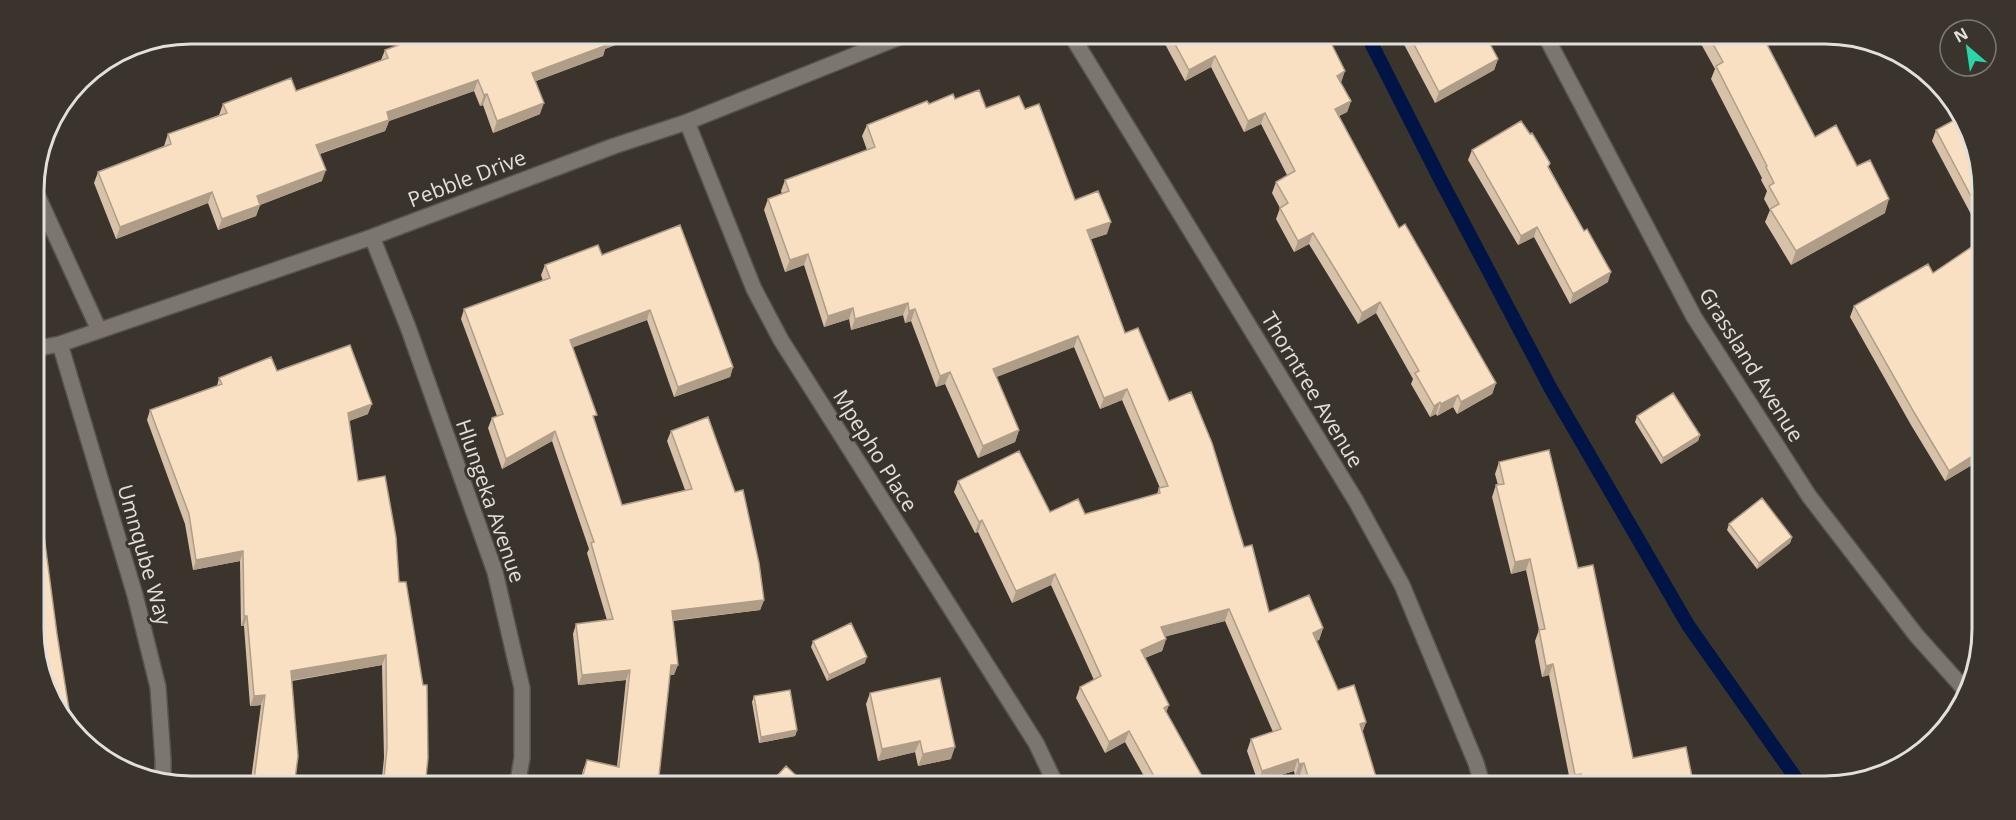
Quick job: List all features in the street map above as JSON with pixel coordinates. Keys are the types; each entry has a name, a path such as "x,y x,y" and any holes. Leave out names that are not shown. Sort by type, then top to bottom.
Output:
{"street":[{"name":"Pebble Drive","path":"44,347 60,344 372,237 614,146 687,122 882,44"},
{"name":"Thorntree Avenue","path":"1077,44 1356,501 1402,585 1480,776"},
{"name":"Grassland Avenue","path":"1550,44 1694,317 1726,367 1809,496 1916,635 1961,686"},
{"name":"Mpepho Place","path":"687,122 754,289 781,340 1036,743 1052,776"},
{"path":"44,210 99,330"},
{"name":"Hlungeka Avenue","path":"372,237 408,327 495,572 522,688 522,758 520,776"},
{"name":"Umnqube Way","path":"60,344 135,595 158,687 163,774"}],"building":[{"path":"402,44 607,45 532,73 544,103 497,121 487,94 484,95 478,80 387,112 389,120 316,145 326,170 257,196 260,205 222,219 212,192 120,227 98,172 171,144 168,134 227,113 223,104 291,78 296,91 388,58 385,50"},
{"path":"1175,44 1332,44 1345,71 1337,76 1351,101 1335,109 1399,228 1405,224 1496,383 1461,402 1458,395 1434,406 1415,373 1419,371 1380,302 1362,313 1313,233 1298,241 1280,208 1288,203 1276,182 1295,171 1265,113 1248,121 1215,56 1189,70"},
{"path":"1414,44 1490,44 1498,59 1439,92"},
{"path":"1713,44 1767,44 1815,137 1836,125 1857,166 1870,160 1889,199 1796,251 1770,209 1779,204 1769,186 1774,183 1716,66 1723,62"},
{"path":"979,90 986,108 1019,96 1025,109 1039,104 1075,200 1098,191 1111,222 1087,230 1125,333 1138,328 1169,401 1191,392 1212,443 1244,547 1252,545 1269,612 1309,595 1323,628 1313,633 1338,690 1354,685 1366,722 1360,724 1376,776 1308,776 1304,763 1299,764 1298,759 1262,771 1251,739 1281,729 1229,609 1161,627 1166,639 1141,650 1169,705 1164,708 1202,776 1154,776 1129,731 1109,742 1080,687 1101,676 1055,574 1016,591 982,520 979,522 958,481 1019,451 1050,512 1078,499 1085,514 1160,493 1159,488 1168,486 1127,389 1104,398 1078,336 993,369 1019,430 983,446 950,372 940,376 915,309 909,311 908,303 855,319 853,308 828,316 808,254 790,260 768,199 789,191 785,180 875,147 867,125 927,101 929,104 953,94 955,99"},
{"path":"1954,120 1957,125 1968,152 1972,198 1936,130"},
{"path":"1521,121 1530,134 1532,133 1550,163 1548,167 1584,231 1587,229 1611,272 1573,294 1537,227 1521,236 1472,150"},
{"path":"680,225 733,367 678,387 650,310 570,340 597,415 593,416 622,505 692,489 671,431 708,417 735,492 743,490 759,563 764,600 672,611 678,665 671,665 659,776 583,776 587,760 619,767 630,670 582,675 576,624 613,619 591,543 594,542 555,431 506,459 492,418 503,414 464,309 550,278 545,265 598,245 602,255"},
{"path":"1972,247 1972,456 1949,471 1854,306 1928,264 1933,273"},
{"path":"350,345 372,404 348,413 358,481 385,476 396,537 399,582 406,582 423,685 427,685 426,776 384,776 387,748 386,655 291,671 298,756 295,776 254,776 265,695 254,696 247,616 244,616 243,551 196,560 189,514 150,410 222,384 219,378 271,357 277,371"},
{"path":"1673,393 1700,435 1663,458 1637,416"},
{"path":"1549,450 1578,568 1593,565 1633,758 1686,747 1692,776 1575,775 1553,664 1546,666 1539,630 1545,629 1530,559 1515,562 1496,485 1504,484 1499,462"},
{"path":"1762,498 1792,537 1759,563 1729,524"},
{"path":"44,536 70,713 51,677 46,659"},
{"path":"851,623 867,657 829,675 813,641"},
{"path":"940,678 955,747 923,754 920,741 882,749 870,693"},
{"path":"790,690 797,730 761,737 754,696"},
{"path":"786,766 796,776 777,776"}],"waterway":[{"path":"1372,44 1551,389 1688,625 1794,776"}]}
